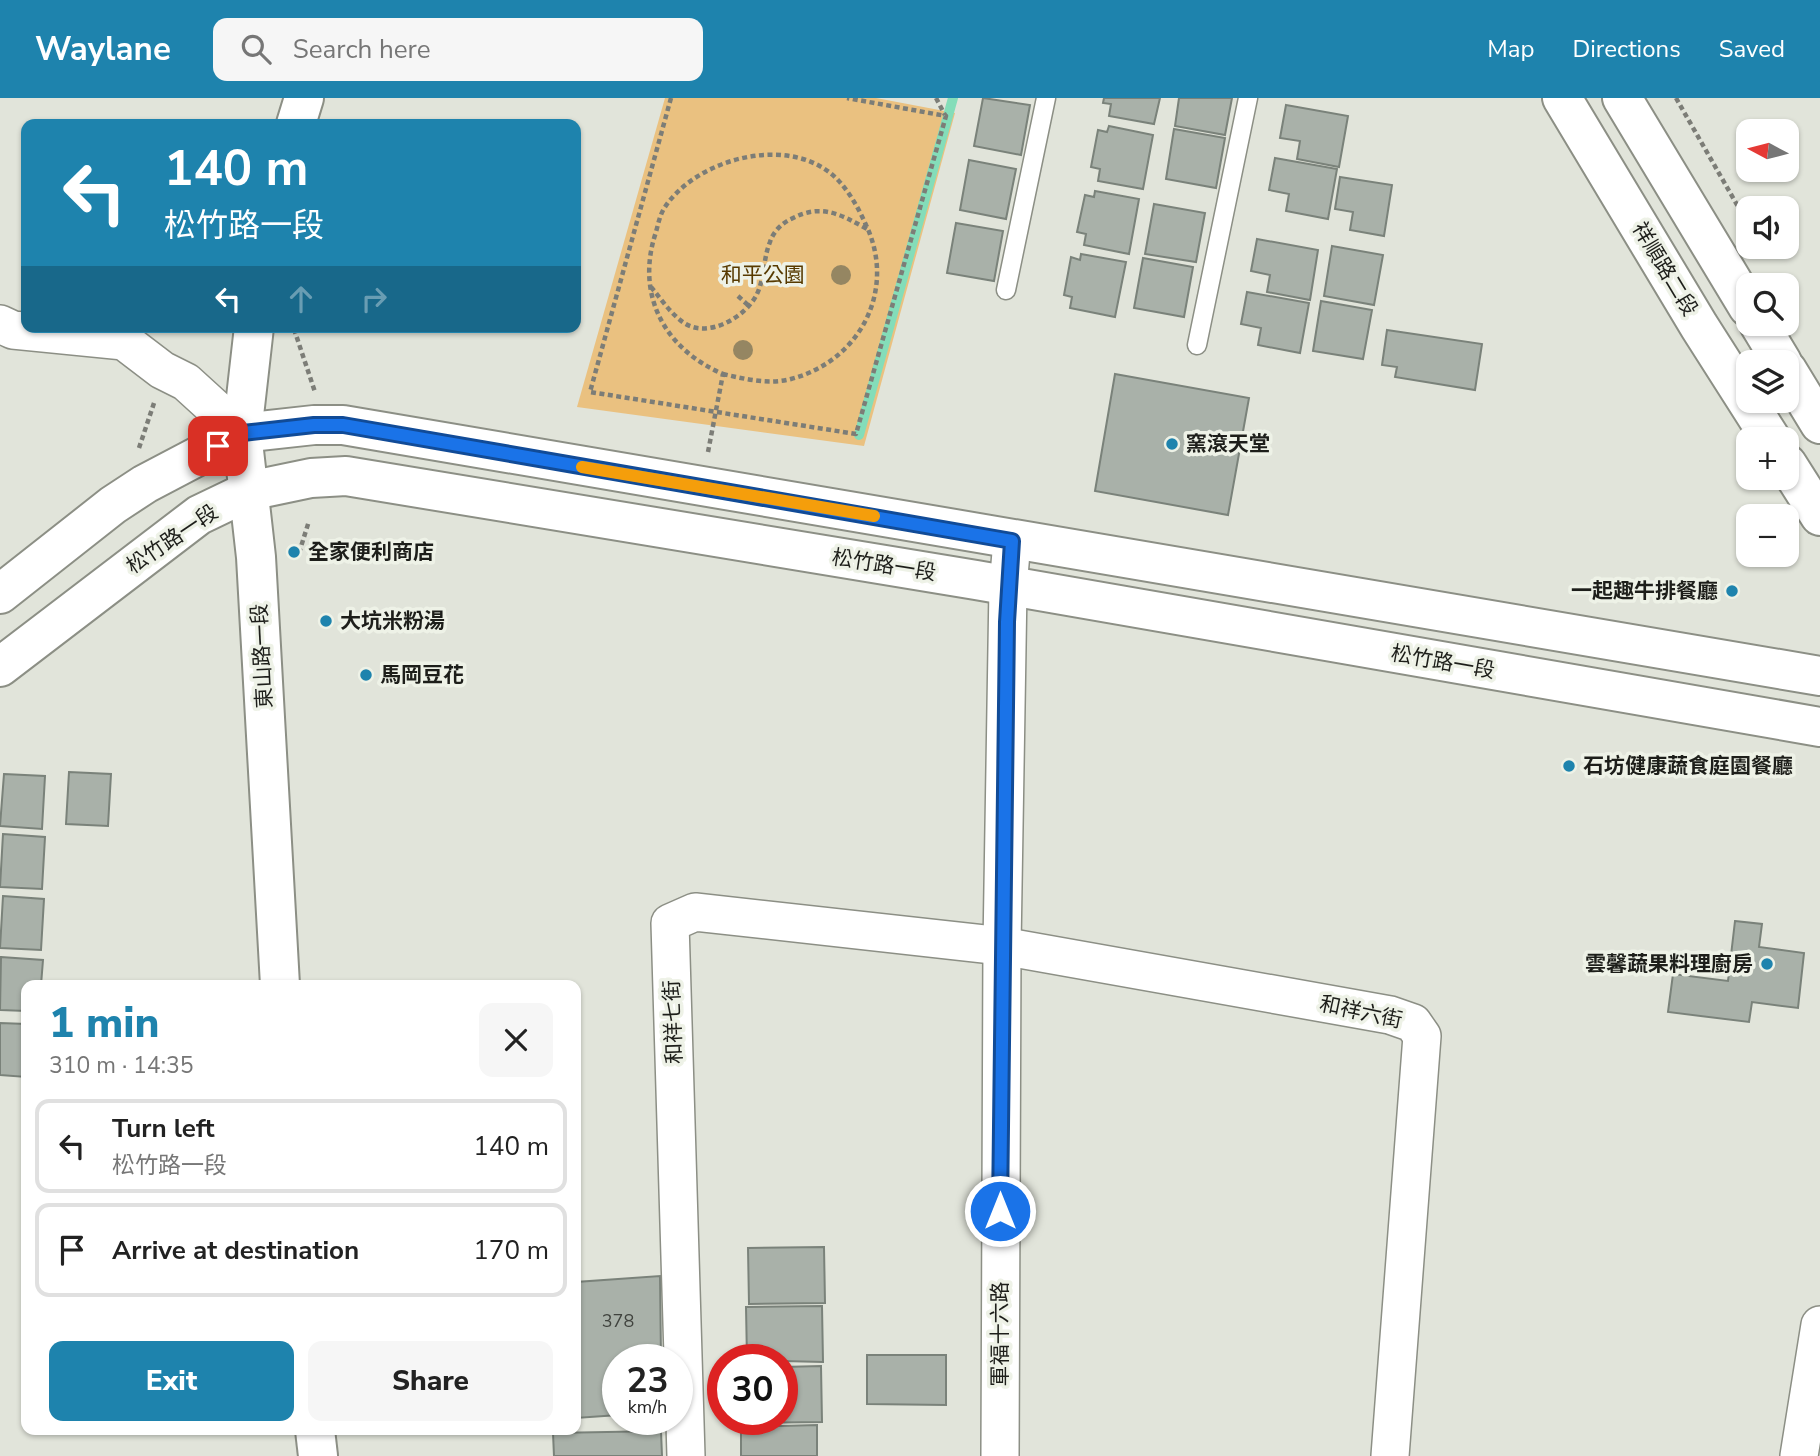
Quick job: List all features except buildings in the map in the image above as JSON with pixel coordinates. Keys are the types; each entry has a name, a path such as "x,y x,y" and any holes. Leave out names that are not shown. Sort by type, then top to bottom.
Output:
{"street":[{"path":"298,119 304,98"},
{"name":"祥順路二段","path":"1562,98 1699,326 1763,427"},
{"path":"1622,98 1736,287"},
{"path":"0,324 21,331"},
{"path":"43,333 124,341 162,370 186,382 243,433"},
{"name":"東山路一段","path":"253,333 243,433 262,645 280,980"},
{"path":"1799,390 1820,424"},
{"path":"0,594 113,505 145,484 243,433 314,425 343,425 1012,541 1820,676"},
{"name":"松竹路一段","path":"0,667 199,515 249,491 311,478 346,476 1820,727"},
{"path":"1799,483 1820,516"},
{"name":"軍福十六路","path":"1000,1456 1002,946 1008,587 1012,541"},
{"name":"和祥七街","path":"686,1456 670,923 695,912 1002,946"},
{"name":"和祥六街","path":"1002,946 1390,1016 1413,1023 1423,1036 1390,1456"},
{"path":"1799,1456 1820,1325"},
{"path":"316,1435 318,1456"}],"lane":[{"path":"1006,290 1046,98"},
{"path":"1196,345 1248,98"}],"path":[{"path":"671,98 590,393 856,434 946,116 936,98"},
{"path":"847,98 946,116"},
{"path":"1676,98 1736,203"},
{"path":"775,155 806,160 837,178 857,205 869,230 879,272 877,295 866,319 844,348 826,362 792,379 748,380 723,374 686,354 673,341 649,284 650,251 664,208 692,179 714,166 745,156 775,155"},
{"path":"649,284 686,324 710,328 731,320 749,306 762,280 772,236 788,220 817,210 843,217 869,230"},
{"path":"738,296 749,306"},
{"path":"894,300 903,302"},
{"path":"295,333 315,392"},
{"path":"701,487 723,374"},
{"path":"137,454 157,394"},
{"path":"299,553 309,521"}],"green space":[{"name":"和平公園","path":"665,98 876,98 955,113 864,446 577,407"}],"waterway":[{"path":"859,435 953,98"}],"slow traffic":[{"path":"582,467 874,516"}],"place":[{"name":"窯滾天堂","path":"1172,444"},
{"name":"全家便利商店","path":"294,552"},
{"name":"一起趣牛排餐廳","path":"1732,591"},
{"name":"大坑米粉湯","path":"326,621"},
{"name":"馬岡豆花","path":"366,675"},
{"name":"石坊健康蔬食庭園餐廳","path":"1569,766"},
{"name":"雲馨蔬果料理廚房","path":"1767,964"}],"route":[{"path":"218,446 243,433 314,425 343,425 1012,541 1007,622 1000,1211"}]}
